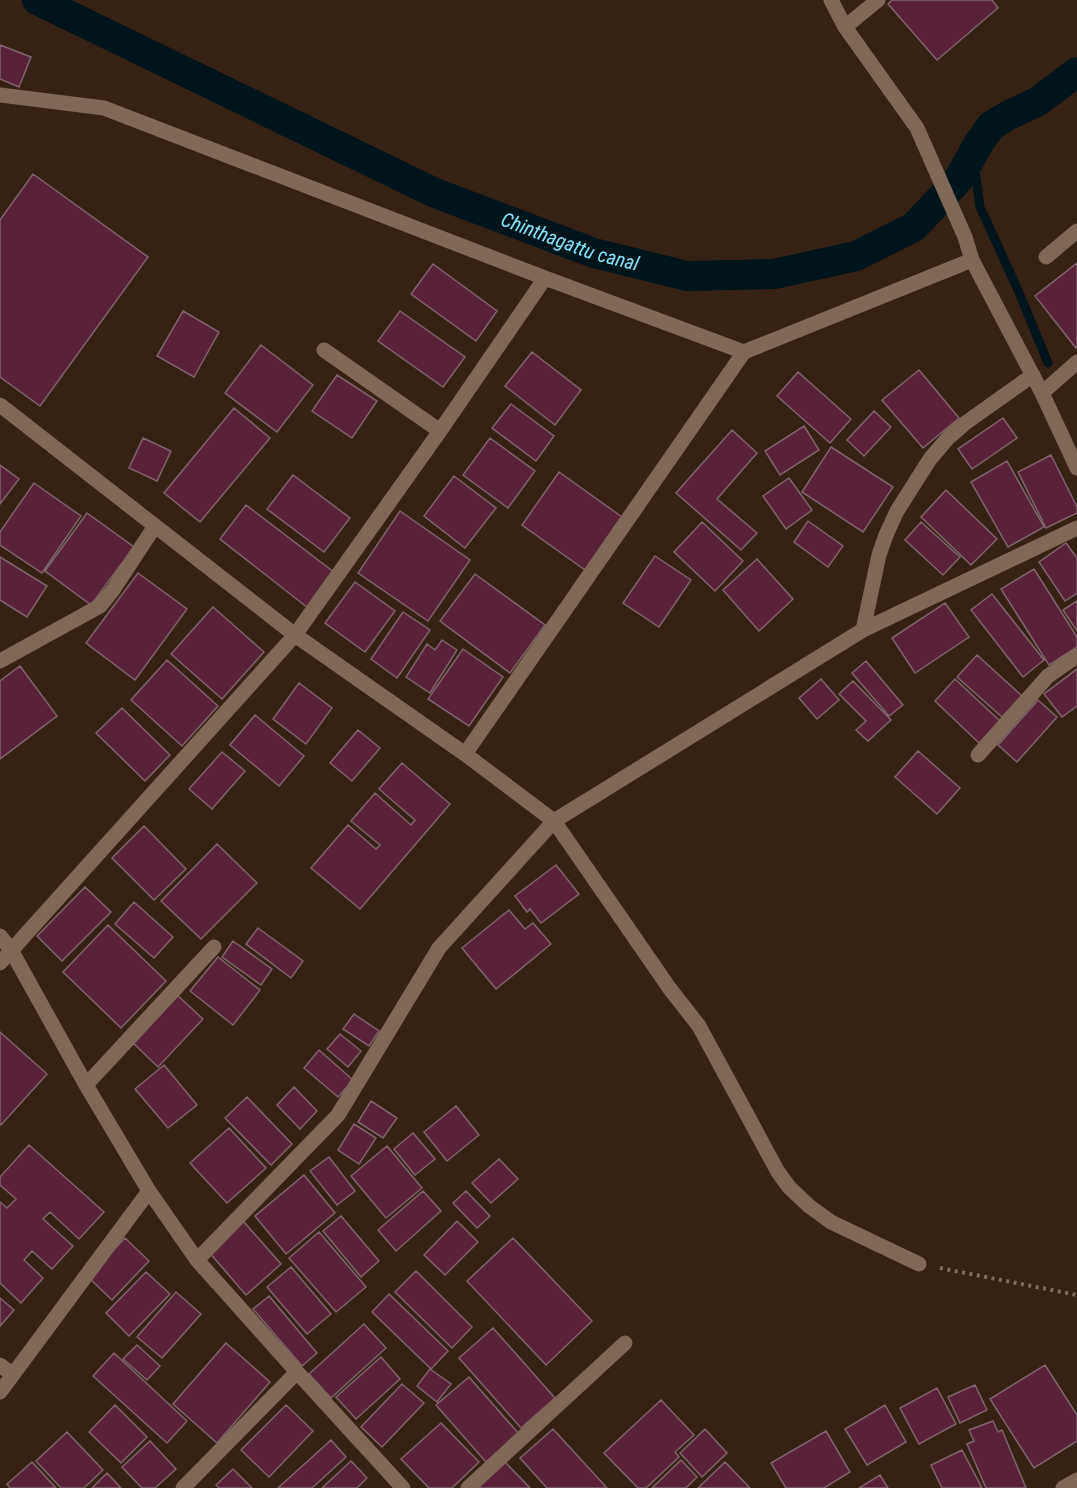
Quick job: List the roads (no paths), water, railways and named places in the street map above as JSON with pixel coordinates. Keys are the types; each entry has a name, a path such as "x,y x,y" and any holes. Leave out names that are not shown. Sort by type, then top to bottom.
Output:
{"street":[{"path":"831,0 845,27 917,128 965,237 972,260 1033,375 1077,468"},
{"path":"845,27 878,0"},
{"path":"0,95 104,108 545,278 744,351"},
{"path":"1046,257 1077,231"},
{"path":"465,754 744,351 972,260"},
{"path":"0,963 295,635 545,278"},
{"path":"324,350 440,431"},
{"path":"1042,393 1077,362"},
{"path":"863,630 879,555 886,535 897,511 930,459 964,424 1033,375"},
{"path":"0,405 295,635 465,754 554,821 670,989 699,1026 778,1172 789,1187 831,1222 919,1264"},
{"path":"0,661 100,606 155,526"},
{"path":"197,1260 338,1115 439,948 554,821 863,630 1077,528"},
{"path":"978,755 1048,676 1077,656"},
{"path":"0,936 11,950 86,1085 149,1191 197,1260 403,1488"},
{"path":"86,1085 214,947"},
{"path":"0,1392 149,1191"},
{"path":"468,1488 625,1343"},
{"path":"0,1365 13,1375"},
{"path":"183,1488 297,1372"},
{"path":"1063,1488 1077,1480"}],"waterway":[{"name":"Chinthagattu canal","path":"37,0 435,193 594,253 687,276 774,274 856,256 914,227 958,180 991,126 1037,102 1077,72"},
{"path":"979,143 975,170 980,207 1048,363"}]}
